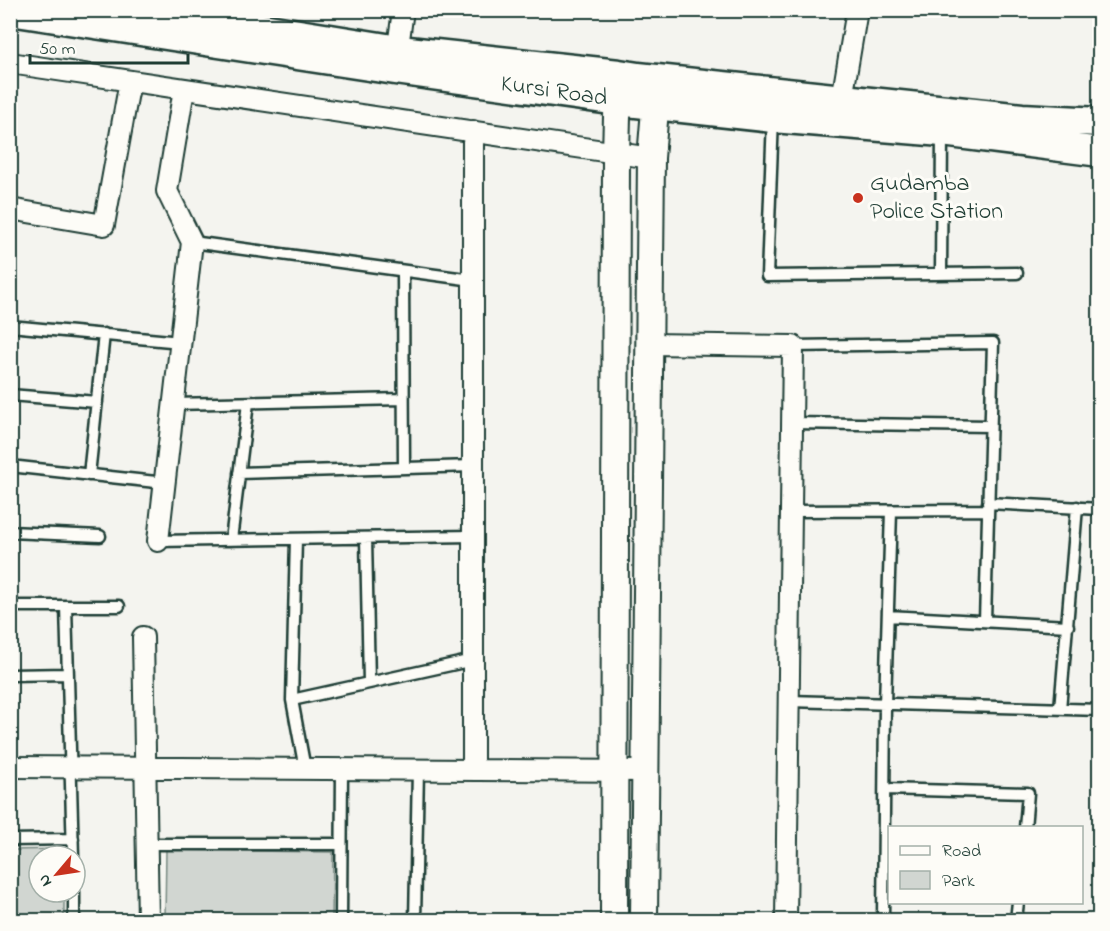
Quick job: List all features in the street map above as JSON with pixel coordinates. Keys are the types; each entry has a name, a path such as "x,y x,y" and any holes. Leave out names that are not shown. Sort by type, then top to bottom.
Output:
{"main road":[{"name":"Kursi Road","path":"148,10 250,18 397,60"},
{"name":"Kursi Road","path":"10,11 656,92 838,111 1100,122"},
{"name":"Kursi Road","path":"656,92 773,118 838,111 942,132 1100,152"}],"street":[{"path":"397,60 403,10"},
{"path":"838,111 857,10"},
{"path":"10,63 651,158"},
{"path":"10,209 104,225 130,81"},
{"path":"614,921 618,87"},
{"path":"158,541 192,242 166,191 184,89"},
{"path":"644,921 651,158 656,92"},
{"path":"473,131 473,770"},
{"path":"649,344 793,346 786,921"},
{"path":"143,637 148,921"},
{"path":"10,767 645,771"}],"lane":[{"path":"773,118 766,276 1017,273"},
{"path":"941,274 942,132"},
{"path":"192,242 473,280"},
{"path":"403,271 404,468"},
{"path":"10,326 181,342"},
{"path":"89,475 104,334"},
{"path":"793,346 993,343 985,621"},
{"path":"10,394 96,402"},
{"path":"174,404 403,399"},
{"path":"231,540 248,403"},
{"path":"792,423 990,426"},
{"path":"10,466 165,483"},
{"path":"239,473 473,466"},
{"path":"791,511 988,507 1100,508"},
{"path":"1060,709 1077,507"},
{"path":"883,921 885,704 891,510"},
{"path":"10,532 100,536"},
{"path":"158,541 473,536"},
{"path":"366,538 369,683"},
{"path":"296,539 292,700 305,769"},
{"path":"10,606 119,606"},
{"path":"66,606 73,844"},
{"path":"888,616 1068,626"},
{"path":"292,700 473,660"},
{"path":"10,675 68,674"},
{"path":"789,701 1100,710"},
{"path":"341,921 342,769"},
{"path":"415,921 417,770"},
{"path":"885,789 1028,793 1025,826"},
{"path":"10,840 73,839"},
{"path":"147,844 341,843"},
{"path":"74,904 74,921"},
{"path":"1016,921 1018,904"}],"green space":[{"path":"11,850 27,850 27,904 64,904 64,920 11,920"},
{"path":"166,850 333,852 332,920 165,920"}],"place":[{"name":"Gudamba Police Station","path":"858,198"}]}
